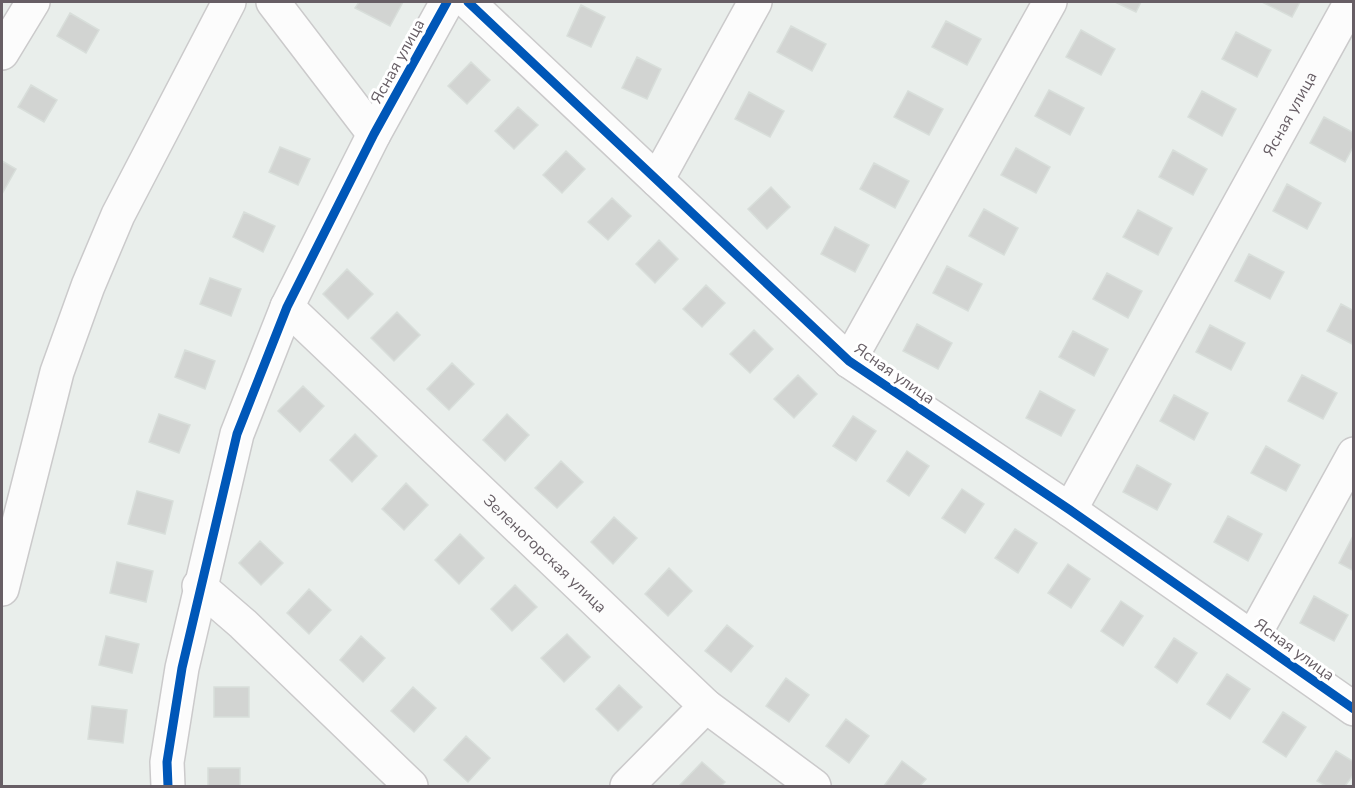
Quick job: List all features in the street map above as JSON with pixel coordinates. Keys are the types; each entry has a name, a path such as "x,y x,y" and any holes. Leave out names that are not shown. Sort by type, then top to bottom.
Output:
{"street":[{"path":"2,53 33,2"},
{"path":"2,589 57,372 88,286 118,215 229,2"},
{"path":"273,2 374,134"},
{"name":"Ясная улица","path":"168,786 167,762 182,668 199,586 237,434 287,307 374,134 447,2"},
{"name":"Ясная улица","path":"468,2 849,361 1070,510 1353,709"},
{"path":"657,180 755,2"},
{"name":"Ясная улица","path":"849,361 1050,2"},
{"name":"Ясная улица","path":"1070,510 1352,2"},
{"name":"Зеленогорская улица","path":"287,307 706,706 814,786"},
{"name":"Ясная улица","path":"1253,637 1353,454"},
{"path":"199,586 243,624 411,786"},
{"path":"627,786 706,706"}],"building":[{"path":"359,2 403,2 390,26 355,8"},
{"path":"1115,2 1141,2 1136,12"},
{"path":"1262,2 1300,2 1292,17"},
{"path":"581,5 605,17 591,47 567,36"},
{"path":"70,13 99,30 86,53 57,36"},
{"path":"946,21 981,39 967,65 932,47"},
{"path":"791,26 826,44 812,71 777,52"},
{"path":"1081,30 1115,49 1101,75 1066,57"},
{"path":"1236,32 1271,50 1257,77 1222,59"},
{"path":"637,57 661,69 647,99 622,88"},
{"path":"471,62 490,80 467,104 448,86"},
{"path":"31,85 57,100 44,122 18,107"},
{"path":"1049,90 1084,108 1070,135 1035,116"},
{"path":"908,91 943,109 929,135 894,117"},
{"path":"1202,91 1236,109 1222,136 1188,117"},
{"path":"749,92 784,111 770,137 735,119"},
{"path":"518,107 538,125 514,149 495,131"},
{"path":"1324,117 1354,133 1354,145 1345,162 1310,143"},
{"path":"280,147 310,159 298,185 269,172"},
{"path":"1016,148 1050,167 1036,193 1001,175"},
{"path":"1173,150 1207,169 1193,195 1159,177"},
{"path":"566,151 585,169 562,193 543,175"},
{"path":"2,161 16,169 2,194"},
{"path":"874,163 909,181 895,208 860,189"},
{"path":"1287,184 1321,203 1307,229 1273,211"},
{"path":"771,187 790,207 767,229 748,209"},
{"path":"612,198 631,216 608,240 588,222"},
{"path":"984,209 1018,228 1004,255 969,236"},
{"path":"1138,210 1172,228 1158,255 1123,237"},
{"path":"244,212 275,226 263,252 233,237"},
{"path":"835,227 869,245 855,272 821,254"},
{"path":"659,240 678,259 655,283 636,264"},
{"path":"1249,254 1284,272 1270,299 1235,281"},
{"path":"947,266 982,284 968,311 933,293"},
{"path":"347,269 373,294 348,319 323,294"},
{"path":"1107,273 1142,291 1128,318 1093,299"},
{"path":"210,278 241,289 231,316 200,304"},
{"path":"706,285 725,303 702,327 683,309"},
{"path":"1341,304 1354,311 1354,345 1327,331"},
{"path":"397,312 420,335 394,361 371,338"},
{"path":"917,324 952,343 938,369 903,351"},
{"path":"1210,325 1245,343 1231,370 1196,352"},
{"path":"754,330 773,349 750,373 730,354"},
{"path":"1073,331 1108,349 1094,376 1059,357"},
{"path":"185,350 215,361 205,389 175,377"},
{"path":"452,363 474,384 449,410 427,389"},
{"path":"798,375 817,394 794,418 774,399"},
{"path":"1302,375 1337,393 1323,419 1288,401"},
{"path":"303,386 324,406 300,432 278,411"},
{"path":"1040,391 1075,410 1061,436 1026,418"},
{"path":"1174,395 1208,413 1194,440 1160,421"},
{"path":"159,414 190,425 179,453 149,442"},
{"path":"507,414 529,435 505,461 483,440"},
{"path":"853,416 876,431 856,461 833,446"},
{"path":"355,434 377,456 352,482 330,460"},
{"path":"1266,446 1300,465 1286,491 1251,473"},
{"path":"907,451 929,466 909,496 887,481"},
{"path":"561,461 583,482 557,508 535,488"},
{"path":"1137,465 1171,484 1157,510 1123,492"},
{"path":"406,483 428,505 404,530 382,509"},
{"path":"962,489 984,504 965,533 942,518"},
{"path":"137,491 173,501 165,534 128,524"},
{"path":"1228,516 1262,534 1248,561 1214,542"},
{"path":"614,517 637,538 613,564 591,542"},
{"path":"1015,529 1037,543 1018,573 995,558"},
{"path":"460,534 484,558 459,584 435,560"},
{"path":"1354,537 1354,571 1339,563"},
{"path":"260,541 283,563 261,585 239,563"},
{"path":"117,562 153,571 146,602 110,593"},
{"path":"1068,564 1090,579 1071,608 1048,593"},
{"path":"669,568 692,591 668,616 645,594"},
{"path":"515,585 537,607 512,631 491,609"},
{"path":"309,589 331,610 309,634 287,613"},
{"path":"1314,596 1348,615 1334,641 1300,623"},
{"path":"1121,601 1143,616 1123,646 1101,631"},
{"path":"727,625 753,646 731,672 705,651"},
{"path":"567,634 590,657 564,682 541,658"},
{"path":"106,636 139,644 132,673 99,665"},
{"path":"361,636 385,658 363,682 340,660"},
{"path":"1174,638 1197,653 1177,683 1155,667"},
{"path":"1227,674 1250,689 1230,719 1207,704"},
{"path":"786,678 809,695 789,722 766,706"},
{"path":"619,685 642,707 618,731 596,709"},
{"path":"214,687 249,687 249,717 214,717"},
{"path":"413,687 436,708 414,732 391,711"},
{"path":"92,706 127,710 123,743 88,739"},
{"path":"1283,712 1306,727 1286,757 1263,742"},
{"path":"846,719 869,736 849,763 826,746"},
{"path":"466,736 490,758 468,782 444,760"},
{"path":"1336,751 1354,762 1354,774 1345,786 1326,786 1317,781"},
{"path":"902,761 926,779 920,786 884,786"},
{"path":"702,762 725,782 721,786 679,786"},
{"path":"208,768 240,768 240,786 208,786"}],"cycle path":[{"path":"168,786 167,762 182,668 237,434 287,307 374,134 447,2"},
{"path":"468,2 849,361 1070,510 1354,709"}]}
